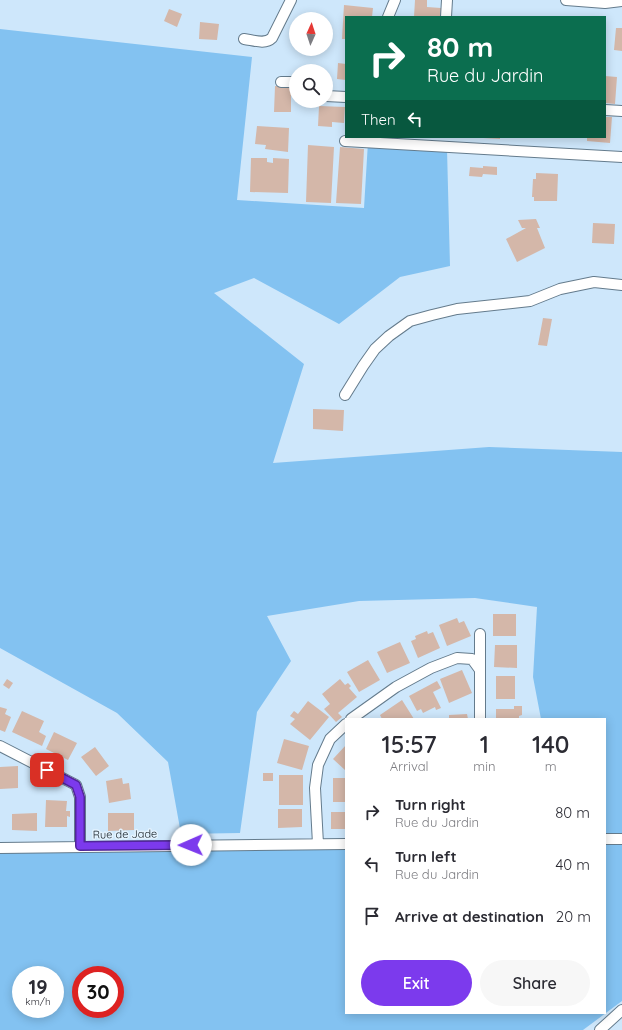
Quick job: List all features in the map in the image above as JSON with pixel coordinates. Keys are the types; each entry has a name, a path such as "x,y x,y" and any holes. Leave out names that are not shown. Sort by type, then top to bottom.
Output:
{"street":[{"path":"244,39 265,42 269,41 272,38 291,0"},
{"path":"388,16 394,0"},
{"path":"446,16 447,0"},
{"path":"566,0 605,3 622,1"},
{"path":"281,82 289,82"},
{"path":"333,96 345,97"},
{"path":"606,110 622,111"},
{"path":"345,141 622,157"},
{"path":"345,395 375,350 389,336 410,321 432,314 457,309 530,301 560,289 594,282 622,285"},
{"path":"480,634 480,718"},
{"path":"353,718 396,687 438,665 457,658 472,659 480,670"},
{"path":"318,844 315,788 318,765 330,740 345,725"},
{"path":"0,746 76,785 80,797 80,846"},
{"path":"606,839 622,839"},
{"name":"Rue de Jade","path":"0,848 345,844"},
{"path":"600,1030 622,1010"}],"shaded area":[{"path":"0,29 252,57 237,200 364,208 368,142 447,149 450,266 400,277 339,324 254,278 214,293 304,364 273,463 489,447 622,452 622,1001 606,1013 606,718 541,718 533,677 537,607 475,598 359,601 267,616 291,661 257,712 240,833 181,834 168,762 117,713 0,648"},
{"path":"345,848 345,1014 605,1014 583,1030 0,1030 0,853"}],"building":[{"path":"415,0 427,0 427,7 441,8 440,16 414,16"},
{"path":"344,5 373,8 372,16 345,16 345,39 342,39"},
{"path":"169,9 182,14 177,27 164,21"},
{"path":"200,22 219,24 217,40 199,39"},
{"path":"616,28 622,28 622,51 614,50"},
{"path":"338,63 345,64 345,80 337,79"},
{"path":"606,76 617,77 615,104 606,103"},
{"path":"275,86 289,87 289,108 291,108 291,112 274,112"},
{"path":"345,107 344,123 332,122 332,127 318,126 319,108"},
{"path":"606,117 612,117 610,143 587,141 587,138 606,138"},
{"path":"257,126 289,128 288,152 265,149 266,145 255,144"},
{"path":"308,145 334,147 331,203 306,202"},
{"path":"340,147 364,149 361,204 336,203"},
{"path":"251,158 267,158 267,162 273,163 273,158 289,159 288,193 250,192"},
{"path":"483,166 497,167 497,175 483,174 482,177 469,176 470,167 483,168"},
{"path":"536,173 558,174 557,201 534,201 534,197 532,197 533,179 536,179"},
{"path":"536,219 540,228 537,228 545,248 517,262 506,239 526,228 522,228 518,220"},
{"path":"593,223 615,224 614,244 592,243"},
{"path":"543,318 552,319 547,346 538,345"},
{"path":"313,409 344,410 343,431 313,429"},
{"path":"493,614 516,614 516,636 493,636"},
{"path":"457,618 459,623 464,621 471,636 447,646 439,625"},
{"path":"427,631 428,634 433,632 440,648 418,658 411,641 416,639 415,636"},
{"path":"400,642 410,663 387,673 377,652"},
{"path":"495,645 517,645 517,668 494,667"},
{"path":"368,660 380,680 359,692 347,672"},
{"path":"462,670 472,693 449,703 440,679"},
{"path":"496,676 515,676 515,699 496,699"},
{"path":"7,679 13,683 9,689 3,685"},
{"path":"340,679 345,685 348,683 351,686 349,688 357,697 338,713 342,717 336,722 324,709 330,704 322,694"},
{"path":"437,681 441,688 433,692 441,708 436,710 435,707 423,713 421,709 417,711 409,696"},
{"path":"402,700 413,718 382,718 380,715"},
{"path":"308,701 329,717 310,740 290,724 295,719 290,716 294,711 298,714"},
{"path":"514,706 522,706 522,715 519,716 519,718 496,718 496,709 514,709"},
{"path":"0,707 7,709 5,714 11,717 5,732 0,730"},
{"path":"22,711 44,721 39,732 46,736 42,746 12,732"},
{"path":"467,714 468,718 449,718 449,715"},
{"path":"54,732 77,743 68,760 46,749"},
{"path":"284,739 309,746 302,770 277,763"},
{"path":"345,746 345,770 333,759"},
{"path":"95,747 109,766 96,776 81,757"},
{"path":"18,766 18,788 0,789 0,767"},
{"path":"263,773 273,773 273,781 263,781"},
{"path":"279,775 303,775 303,805 279,805"},
{"path":"122,778 123,784 129,783 131,799 109,803 106,781"},
{"path":"333,778 345,778 345,802 333,802"},
{"path":"46,800 67,801 66,811 70,811 70,817 67,816 67,827 45,827"},
{"path":"278,809 302,809 302,827 278,828"},
{"path":"331,812 345,812 345,829 331,829"},
{"path":"37,813 37,831 12,830 12,814"},
{"path":"108,813 134,813 134,830 108,831"}],"route":[{"path":"47,770 76,785 80,797 80,846 191,845"}]}
